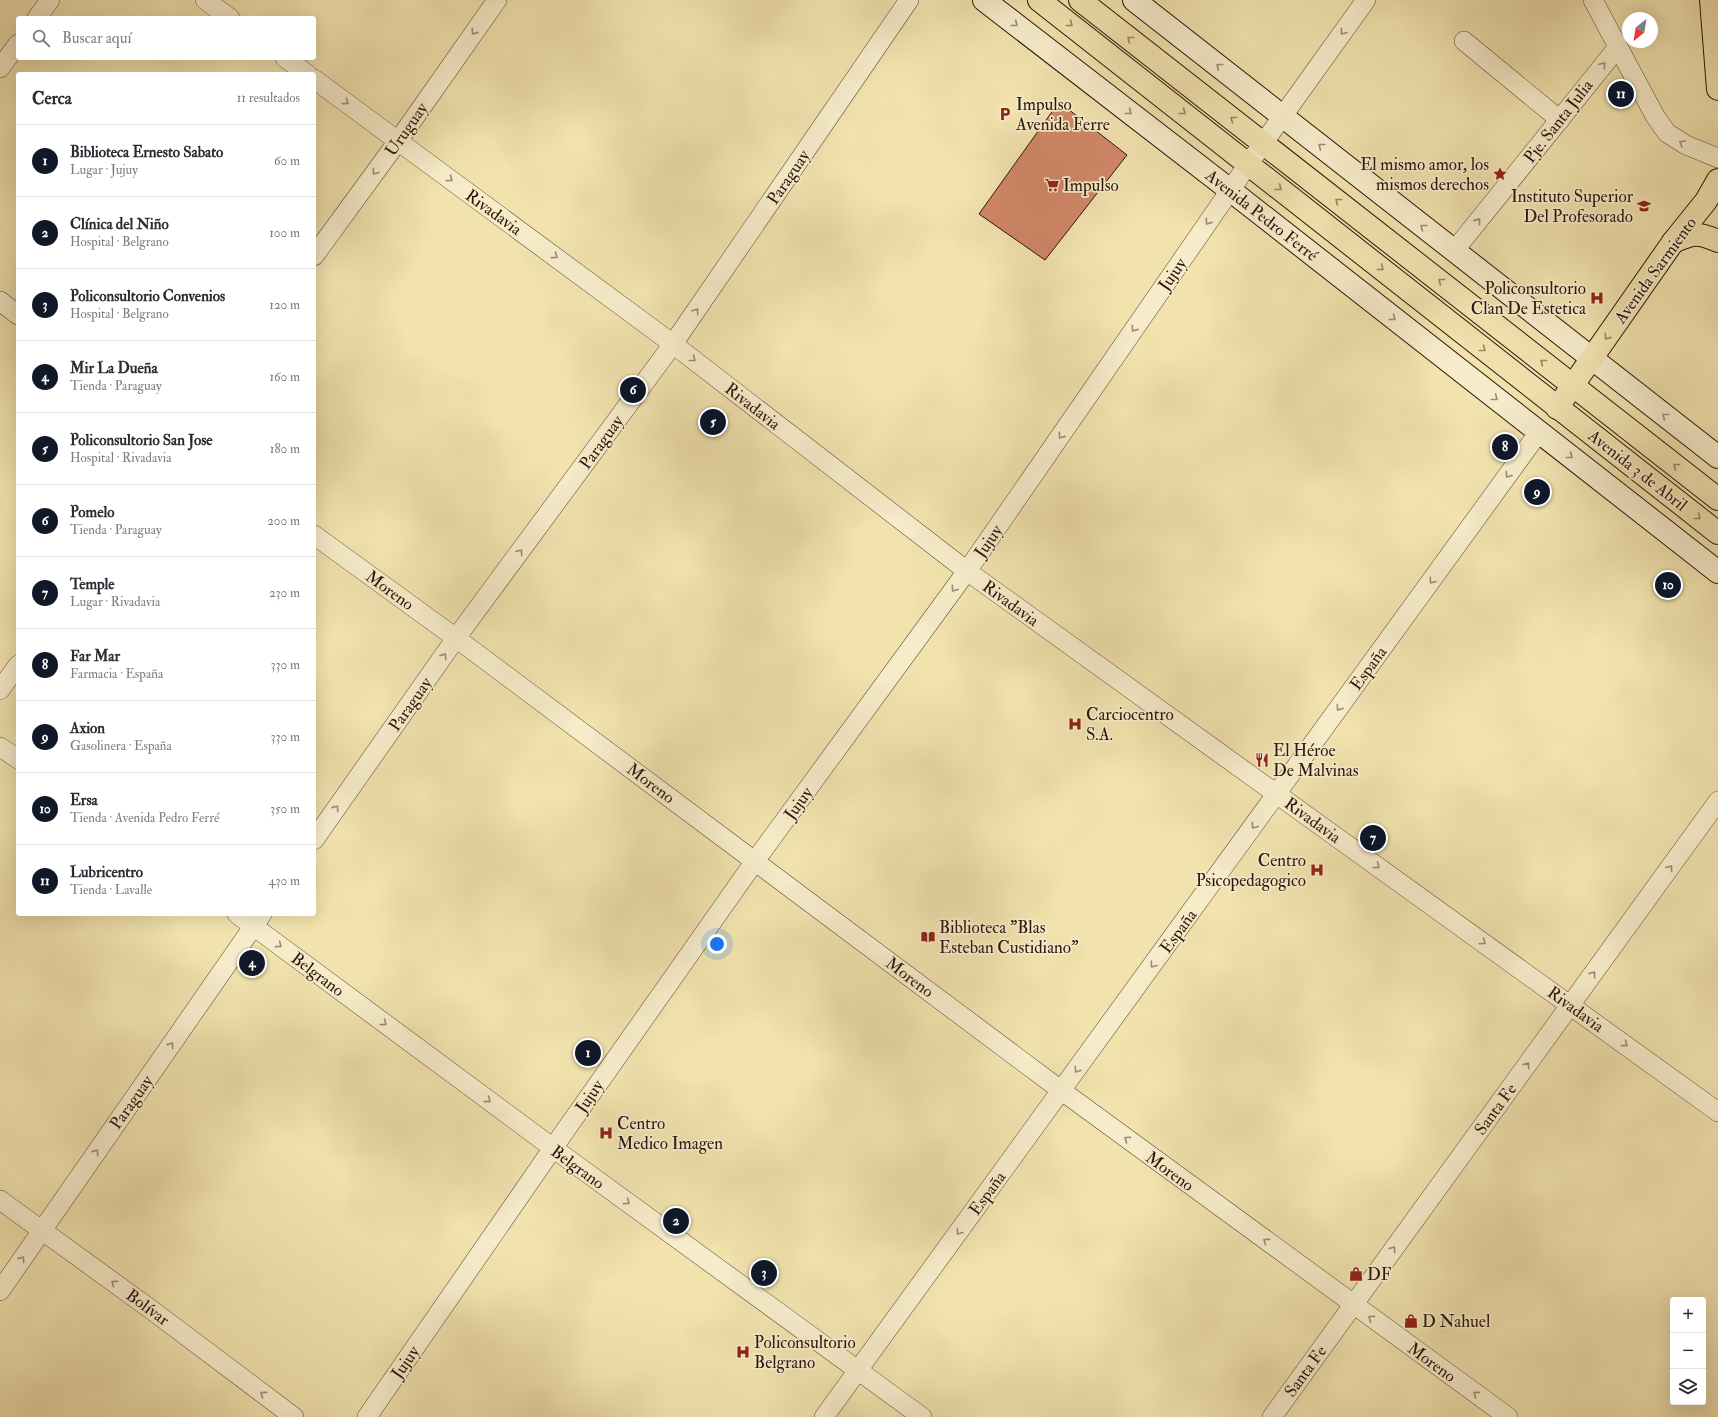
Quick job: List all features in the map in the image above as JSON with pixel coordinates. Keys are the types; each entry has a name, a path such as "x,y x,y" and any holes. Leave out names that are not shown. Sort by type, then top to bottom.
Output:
{"main road":[{"name":"Avenida Pedro Ferré","path":"984,0 1539,432"},
{"name":"Avenida Pedro Ferré","path":"1039,0 1249,163 1557,408"},
{"path":"1080,0 1264,142 1573,386"},
{"path":"1134,0 1718,457"},
{"path":"1711,0 1718,89"},
{"name":"Avenida Sarmiento","path":"1573,386 1673,242 1706,201 1718,180"},
{"path":"1673,242 1690,235 1700,234 1718,241"},
{"name":"España","path":"1539,432 1573,386"},
{"name":"Avenida 3 de Abril","path":"1573,386 1718,498"},
{"name":"Avenida 3 de Abril","path":"1557,408 1718,533"},
{"name":"Avenida 3 de Abril","path":"1539,432 1718,572"}],"street":[{"path":"38,16 50,0"},
{"path":"205,0 227,16"},
{"name":"Uruguay","path":"316,253 497,0"},
{"name":"Paraguay","path":"316,837 456,638 673,344 909,0"},
{"name":"Jujuy","path":"367,1417 553,1148 755,861 967,571 1230,190 1366,0"},
{"path":"1594,0 1654,116 1667,133 1686,145 1718,158"},
{"path":"1464,41 1560,120"},
{"path":"0,68 16,47"},
{"name":"Pje. Santa Julia","path":"1454,251 1618,47"},
{"path":"288,60 304,72"},
{"name":"Rivadavia","path":"316,80 673,344 967,571 1718,1112"},
{"path":"0,301 16,313"},
{"name":"España","path":"824,1417 1539,432"},
{"name":"Moreno","path":"316,536 456,638 1062,1091 1508,1417"},
{"path":"0,690 16,668"},
{"path":"0,747 16,759"},
{"name":"Santa Fe","path":"1272,1417 1718,801"},
{"name":"Belgrano","path":"244,916 258,920 553,1148 922,1417"},
{"name":"Paraguay","path":"0,1291 258,920"},
{"name":"Bolívar","path":"0,1200 149,1308 294,1417"}],"building":[{"name":"Impulso","path":"1059,102 1127,155 1045,260 979,214"}],"place":[{"name":"Lubricentro","path":"1621,94"},
{"name":"Impulso Avenida Ferre","path":"1005,114"},
{"name":"El mismo amor, los mismos derechos","path":"1500,174"},
{"name":"Impulso","path":"1052,185"},
{"name":"Instituto Superior Del Profesorado","path":"1644,206"},
{"name":"Policonsultorio Clan De Estetica","path":"1597,298"},
{"name":"Pomelo","path":"633,390"},
{"name":"Policonsultorio San Jose","path":"713,422"},
{"name":"Far Mar","path":"1505,447"},
{"name":"Axion","path":"1537,492"},
{"name":"Ersa","path":"1668,585"},
{"name":"Carciocentro S.A.","path":"1075,724"},
{"name":"El Héroe De Malvinas","path":"1262,760"},
{"name":"Temple","path":"1373,838"},
{"name":"Centro Psicopedagogico","path":"1317,870"},
{"name":"Biblioteca \"Blas Esteban Custidiano\"","path":"928,937"},
{"name":"Mir La Dueña","path":"252,963"},
{"name":"Biblioteca Ernesto Sabato","path":"588,1053"},
{"name":"Centro Medico Imagen","path":"606,1133"},
{"name":"Clínica del Niño","path":"676,1221"},
{"name":"Policonsultorio Convenios","path":"764,1273"},
{"name":"DF","path":"1356,1274"},
{"name":"D Nahuel","path":"1411,1321"},
{"name":"Policonsultorio Belgrano","path":"743,1352"}]}
